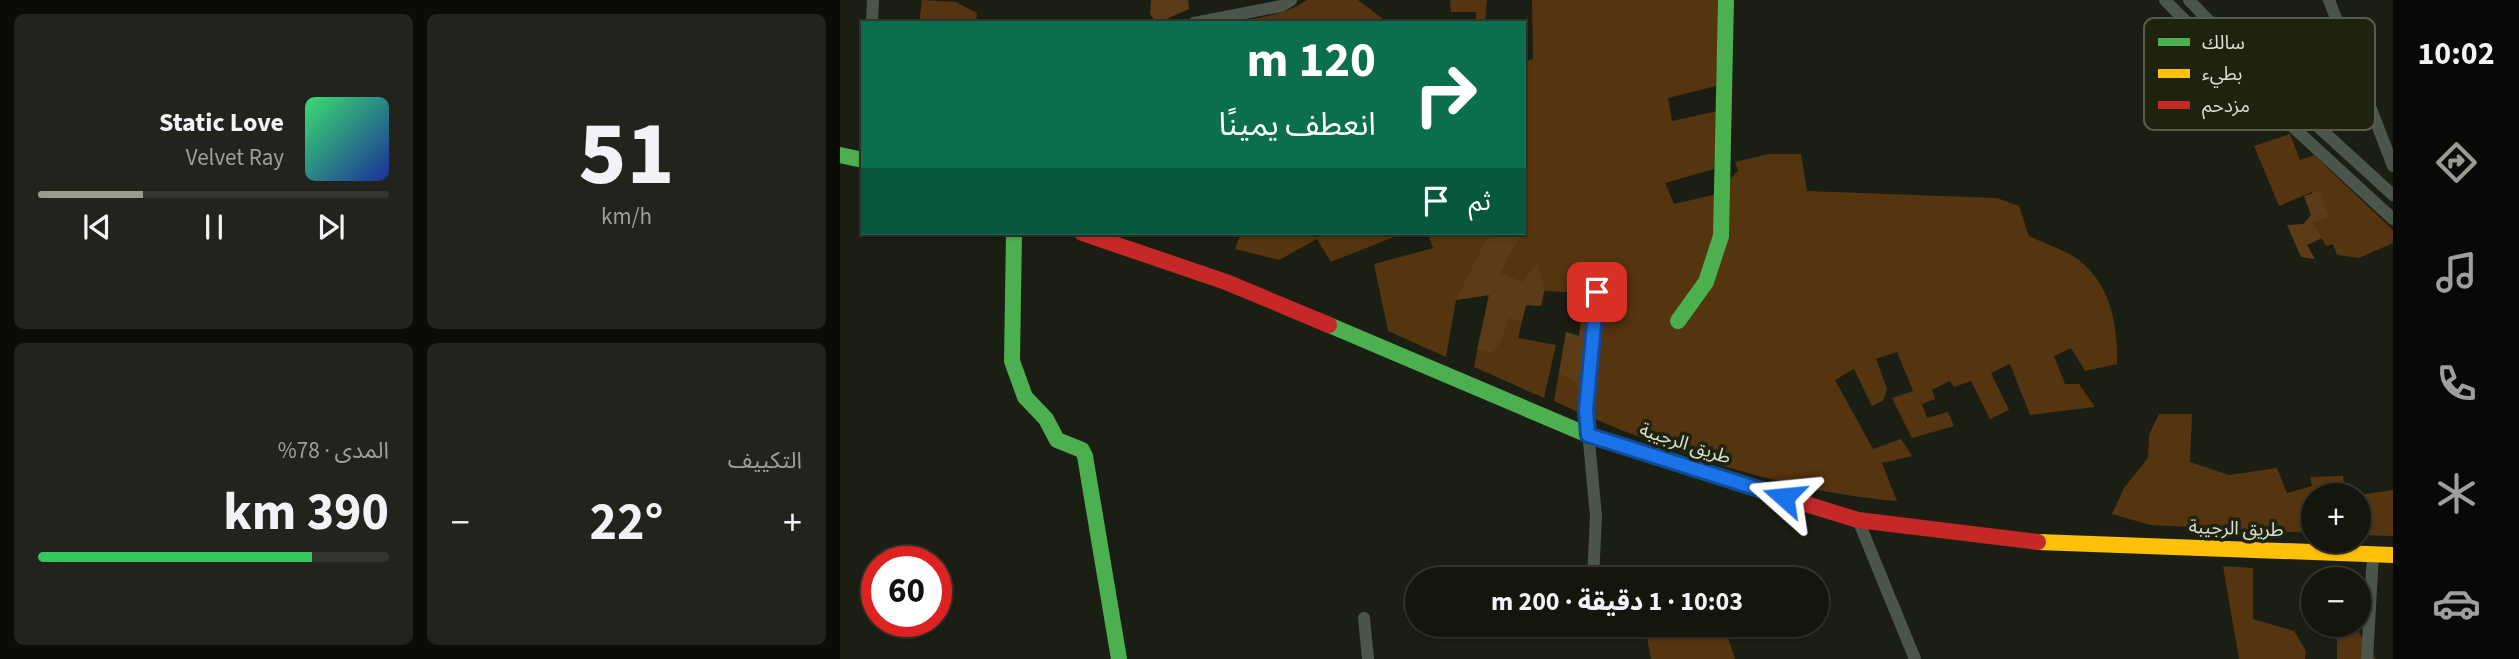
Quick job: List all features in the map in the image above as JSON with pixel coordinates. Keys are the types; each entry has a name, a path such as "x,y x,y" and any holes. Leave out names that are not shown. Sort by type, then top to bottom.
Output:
{"main road":[{"path":"1678,321 1700,295 1714,271 1721,236 1726,0"},
{"path":"840,155 861,155"},
{"path":"1014,235 1012,361 1025,397 1045,419 1057,440 1082,450 1087,460 1091,504 1099,532 1102,583 1119,659"},
{"name":"طريق الرجيبة","path":"1088,235 1226,282 1588,435 1858,520 2058,545 2393,555"}],"street":[{"path":"872,21 873,0"},
{"path":"1204,21 1281,6 1291,0"},
{"path":"2165,0 2183,18"},
{"path":"2189,0 2206,18"},
{"path":"2329,0 2336,18"},
{"path":"2375,119 2393,166"},
{"path":"2296,130 2393,219"},
{"path":"2322,130 2393,195"},
{"path":"1594,567 1596,516 1586,410 1597,292"},
{"path":"1858,520 1915,659"},
{"path":"2367,659 2373,554"},
{"path":"1364,618 1368,659"}],"shaded area":[{"path":"922,0 956,2 977,13 976,21 919,21"},
{"path":"1151,0 1188,0 1189,9 1162,21 1155,21 1150,14"},
{"path":"1307,0 1358,0 1383,19 1242,21 1281,13"},
{"path":"1450,0 1487,0 1485,21 1476,21 1476,12 1451,12"},
{"path":"1532,0 1719,0 1716,86 1668,98 1672,121 1717,111 1714,169 1665,183 1674,204 1713,195 1738,171 1735,162 1769,154 1801,154 1807,191 1997,198 2019,206 2029,236 2079,260 2099,282 2110,307 2116,335 2117,364 2085,371 2071,348 2054,356 2065,384 2079,384 2095,407 2030,415 2010,364 1991,373 2009,410 1990,419 1971,381 1954,387 1950,381 1932,390 1935,399 1922,404 1927,418 1948,412 1954,426 1912,438 1892,398 1913,391 1897,352 1876,359 1887,389 1883,401 1872,406 1854,369 1835,380 1873,449 1901,439 1912,456 1882,463 1897,501 1810,488 1721,465 1635,435 1554,401 1566,332 1579,336 1585,293 1544,291 1541,306 1526,305 1518,338 1556,345 1544,398 1474,367 1489,295 1456,300 1446,357 1388,331 1374,264 1433,248 1429,235 1526,235 1526,61 1533,59"},
{"path":"2290,134 2300,160 2314,155 2393,230 2393,243 2359,258 2337,255 2333,244 2326,246 2313,223 2312,192 2279,206 2254,146"},
{"path":"2320,191 2329,217 2313,223 2322,238 2307,245 2315,259 2301,257 2287,225 2303,224 2311,215 2304,196"},
{"path":"1240,235 1399,235 1331,262 1317,239 1279,260 1235,249"},
{"path":"1496,235 1520,235 1500,273 1523,282 1538,261 1544,291 1541,306 1526,305 1522,321 1508,318 1501,341 1493,353 1477,350 1489,295 1456,300 1485,241"},
{"path":"1582,313 1588,314 1583,394 1577,384 1559,373 1566,332 1579,336"},
{"path":"2159,414 2192,414 2190,462 2229,475 2277,468 2287,493 2301,489 2301,532 2150,525 2112,514 2124,488 2148,458 2149,435"},
{"path":"2343,476 2344,483 2311,483 2310,477"},
{"path":"2393,490 2393,536 2371,535 2371,493"},
{"path":"2223,566 2253,568 2253,619 2294,631 2306,651 2305,659 2239,659"},
{"path":"1647,637 1728,637 1735,659 1651,659"},
{"path":"2337,637 2362,637 2376,659 2337,659"}],"traffic: fast":[{"path":"1678,321 1706,282 1721,236 1726,0"},
{"path":"840,155 861,160"},
{"path":"1014,235 1012,361 1025,397 1046,419 1057,440 1082,450 1085,456 1119,659"},
{"path":"1329,325 1588,435 1806,504"}],"traffic: slow":[{"path":"2038,542 2393,555"}],"traffic: jam":[{"path":"1088,235 1226,282 1329,325"},
{"path":"1806,504 1858,520 2038,542"}],"route":[{"path":"1597,292 1586,410 1588,435 1784,497"}]}
